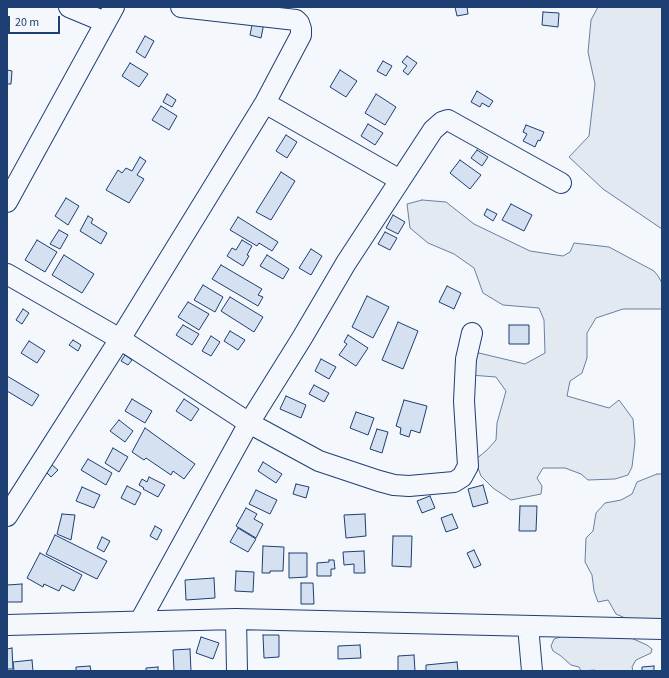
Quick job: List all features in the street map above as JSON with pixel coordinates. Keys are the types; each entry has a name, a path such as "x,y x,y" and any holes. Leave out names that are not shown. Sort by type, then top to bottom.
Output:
{"street":[{"path":"7,202 110,14 69,7"},
{"path":"7,516 120,339 265,103 301,35 302,29 296,20 181,7"},
{"path":"265,103 400,180"},
{"path":"140,621 249,423 302,338 346,263 433,130 442,122 448,120 561,183"},
{"path":"7,274 120,339 249,423 319,461 394,485 409,486 454,482 462,477 468,466 464,401 466,359 472,333"},
{"path":"236,619 237,671"},
{"path":"7,625 236,619 662,629"},
{"path":"528,626 532,671"}],"shaded area":[{"path":"598,7 662,7 662,229 603,189 569,157 589,136 595,84 588,52 591,20"},
{"path":"422,200 446,202 474,224 530,251 563,256 570,252 574,243 609,247 654,271 658,276 662,283 662,309 623,309 596,318 587,333 587,358 582,373 570,381 567,396 609,408 619,400 633,419 635,442 632,467 628,475 615,479 588,480 581,474 565,468 543,468 537,478 542,486 541,494 511,500 493,488 481,476 475,460 496,440 497,423 506,391 496,377 470,375 470,359 479,353 525,364 545,353 544,320 539,308 503,305 483,293 474,268 454,254 428,243 410,228 407,204"},
{"path":"657,474 662,474 662,624 632,621 616,614 608,600 598,602 594,591 592,575 585,562 586,538 593,531 596,513 605,503 621,500 632,494 637,482"},
{"path":"569,634 629,637 647,645 652,649 651,653 636,660 632,667 633,671 581,671 579,667 571,665 553,651 551,646 554,639"}],"building":[{"path":"455,7 467,7 468,14 457,16"},
{"path":"543,12 559,13 558,27 542,25"},
{"path":"253,20 264,23 261,38 250,35"},
{"path":"145,36 154,41 145,58 136,52"},
{"path":"407,56 417,63 408,75 403,71 407,66 402,62"},
{"path":"383,61 392,66 386,76 377,71"},
{"path":"130,63 148,74 139,87 122,76"},
{"path":"7,70 12,71 11,84 7,84"},
{"path":"340,70 357,81 346,97 330,87"},
{"path":"477,91 493,101 489,107 482,103 480,107 471,102"},
{"path":"167,94 176,100 172,107 163,102"},
{"path":"376,94 396,107 385,125 365,113"},
{"path":"161,106 177,116 169,130 152,120"},
{"path":"368,124 383,133 375,145 361,136"},
{"path":"526,125 544,132 540,141 538,140 535,147 523,141 527,134 523,132"},
{"path":"286,135 297,142 287,158 276,151"},
{"path":"477,150 488,157 482,166 471,158"},
{"path":"140,157 146,161 137,175 144,179 129,203 106,190 118,170 122,173 126,168 132,171"},
{"path":"460,160 481,175 470,189 450,173"},
{"path":"281,172 295,181 271,220 256,212"},
{"path":"66,198 79,206 68,225 55,216"},
{"path":"511,204 532,215 524,231 502,220"},
{"path":"487,209 497,214 493,221 484,215"},
{"path":"393,215 405,222 398,234 386,228"},
{"path":"88,216 93,219 91,223 107,233 101,244 80,231"},
{"path":"238,217 278,242 272,251 259,243 257,246 230,230"},
{"path":"59,230 68,235 60,249 50,244"},
{"path":"385,232 397,238 390,250 378,244"},
{"path":"37,240 57,252 45,272 25,260"},
{"path":"242,240 252,246 247,255 249,256 243,266 227,256 232,248 236,250"},
{"path":"311,249 322,256 311,275 299,268"},
{"path":"64,255 94,274 82,293 52,275"},
{"path":"267,255 289,269 283,279 260,266"},
{"path":"221,265 262,289 258,295 263,297 258,306 212,279"},
{"path":"203,285 223,297 215,312 194,300"},
{"path":"447,286 461,293 454,309 439,302"},
{"path":"367,296 389,307 373,338 352,327"},
{"path":"230,297 263,317 254,332 221,311"},
{"path":"188,302 209,314 199,330 178,317"},
{"path":"23,309 29,313 22,324 16,320"},
{"path":"398,322 418,331 403,369 382,360"},
{"path":"183,325 199,334 192,345 176,335"},
{"path":"509,325 529,325 529,344 509,344"},
{"path":"230,331 245,340 238,350 224,341"},
{"path":"348,335 368,348 356,366 339,355 347,344 344,342"},
{"path":"211,336 220,342 211,356 202,351"},
{"path":"73,340 81,345 78,351 69,345"},
{"path":"29,341 45,351 37,363 21,353"},
{"path":"125,355 132,360 128,365 121,361"},
{"path":"321,359 336,367 329,379 315,371"},
{"path":"7,376 39,395 32,406 7,391"},
{"path":"314,385 329,393 324,402 309,394"},
{"path":"286,396 306,405 301,418 280,409"},
{"path":"132,399 152,411 145,423 125,411"},
{"path":"184,399 199,409 191,421 176,411"},
{"path":"404,400 427,406 420,433 411,430 409,437 400,434 401,428 396,426"},
{"path":"356,412 374,418 368,435 350,428"},
{"path":"119,420 133,431 125,442 110,431"},
{"path":"145,428 195,464 184,479 173,471 171,475 146,458 144,460 132,452"},
{"path":"377,429 388,432 382,453 370,449"},
{"path":"113,448 128,457 119,472 105,463"},
{"path":"88,459 112,473 106,485 81,470"},
{"path":"263,462 282,474 276,483 258,471"},
{"path":"52,465 58,470 51,477 45,471"},
{"path":"149,477 165,485 158,497 143,489 144,488 139,485 142,479 147,482"},
{"path":"296,484 309,487 306,498 293,494"},
{"path":"483,485 488,503 473,507 468,489"},
{"path":"127,486 141,493 135,505 121,498"},
{"path":"82,487 100,495 94,508 76,501"},
{"path":"256,490 277,500 270,514 249,504"},
{"path":"430,496 435,508 422,513 417,501"},
{"path":"520,506 537,506 536,531 519,531"},
{"path":"246,508 257,514 254,519 263,524 256,538 236,526"},
{"path":"62,514 75,515 71,540 57,534"},
{"path":"365,514 366,536 346,538 344,515"},
{"path":"452,514 458,528 446,532 441,518"},
{"path":"155,526 162,530 157,540 150,536"},
{"path":"238,528 256,539 248,552 230,542"},
{"path":"55,535 107,561 97,579 46,554"},
{"path":"393,536 412,536 411,567 392,566"},
{"path":"102,537 110,541 104,552 97,548"},
{"path":"263,546 284,547 283,571 270,571 270,573 262,573"},
{"path":"474,550 481,565 474,568 467,553"},
{"path":"364,551 365,573 354,573 354,564 344,565 343,552"},
{"path":"40,553 82,575 74,591 62,585 59,591 44,584 43,587 27,578"},
{"path":"289,553 307,553 307,577 289,578"},
{"path":"329,560 334,560 335,569 331,569 331,576 317,576 317,563 329,562"},
{"path":"236,571 254,572 253,592 235,591"},
{"path":"214,578 215,598 186,600 185,580"},
{"path":"301,583 313,583 314,604 301,604"},
{"path":"22,584 22,602 7,602 7,585"},
{"path":"263,635 279,635 279,657 264,658"},
{"path":"201,637 219,643 213,659 196,653"},
{"path":"360,645 361,658 338,659 338,646"},
{"path":"12,648 13,669 7,669 7,649"},
{"path":"190,649 191,671 174,671 173,650"},
{"path":"414,655 415,671 398,671 398,656"},
{"path":"32,660 33,671 14,671 13,662"},
{"path":"457,662 458,671 426,671 426,665"},
{"path":"90,666 91,671 76,671 76,667"},
{"path":"654,666 654,671 642,671 642,667"},
{"path":"158,667 158,671 146,671 146,668"}]}
